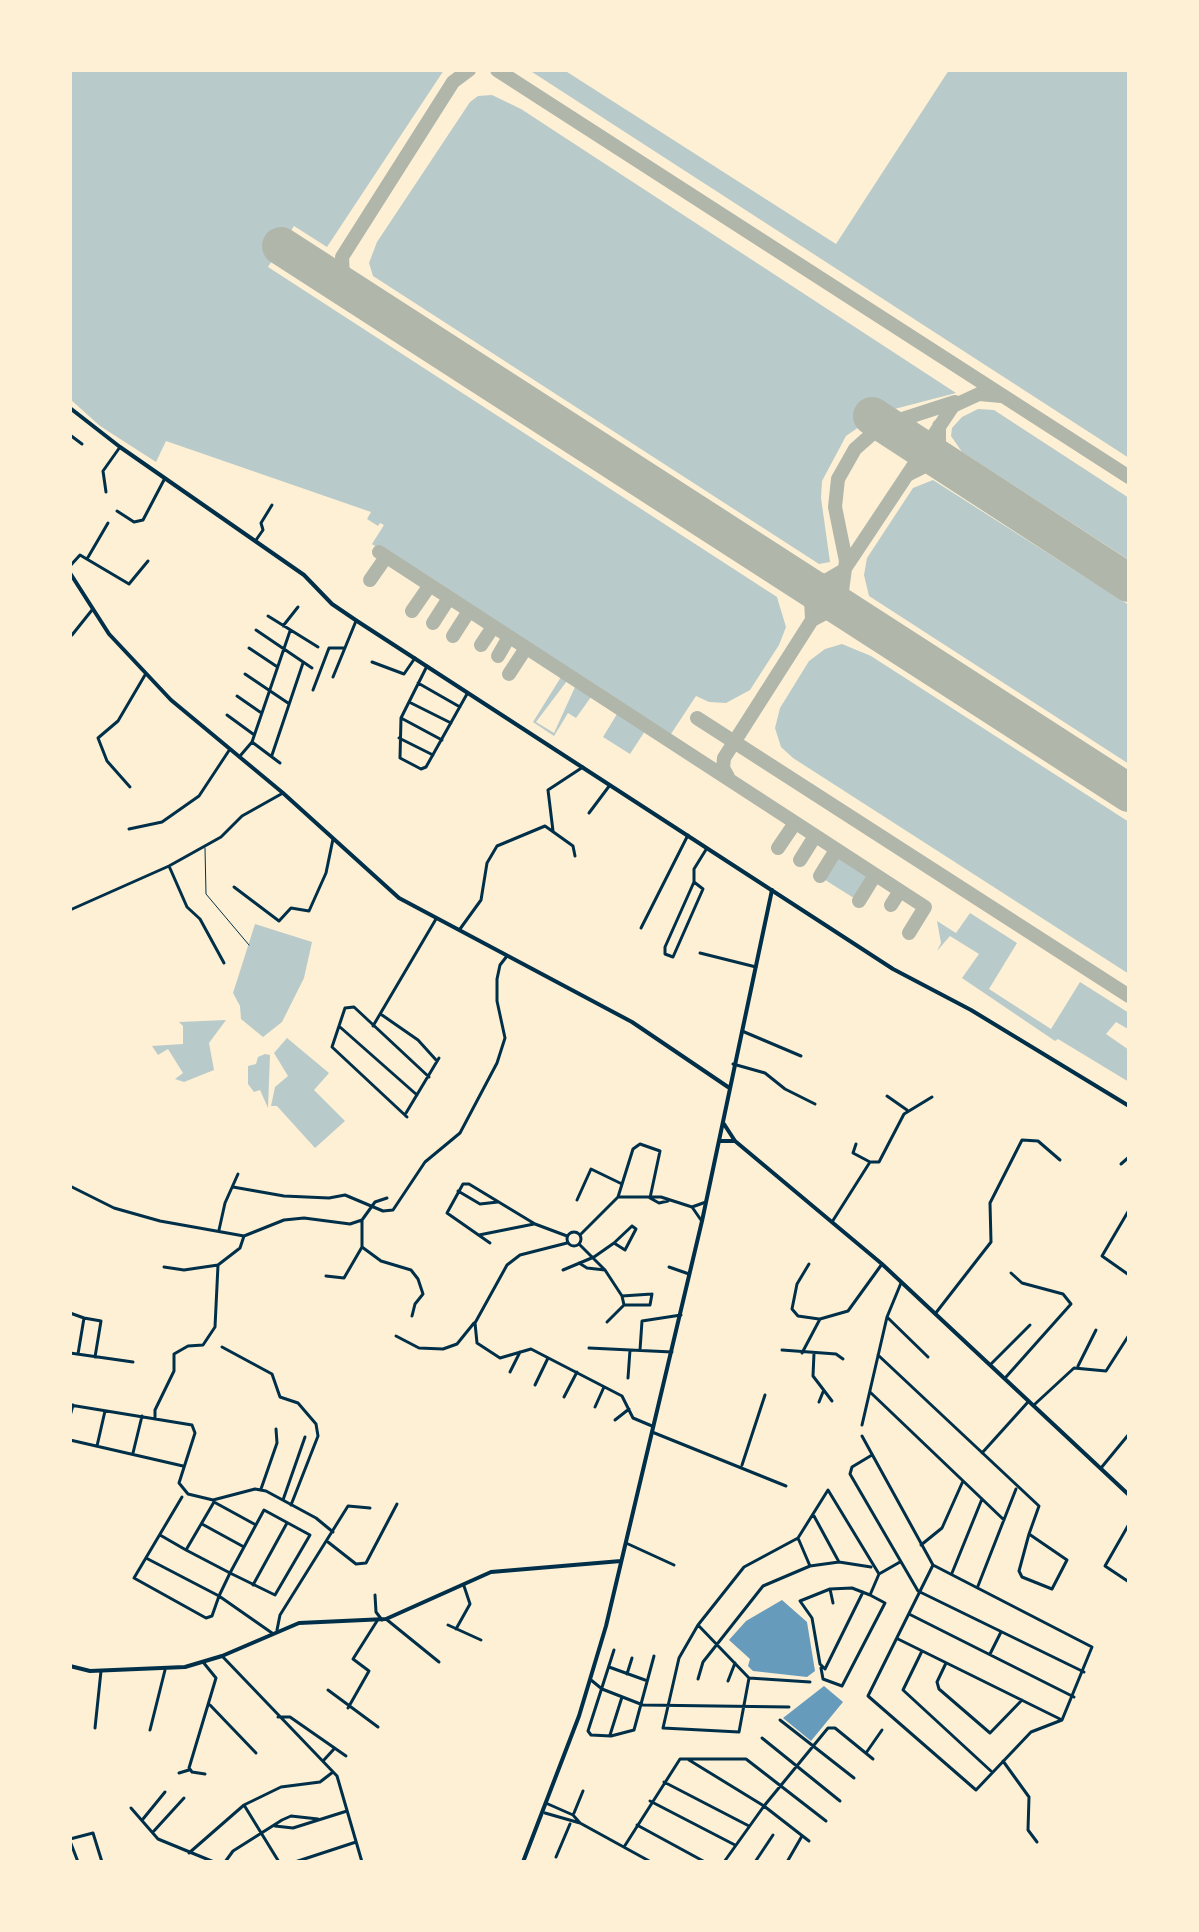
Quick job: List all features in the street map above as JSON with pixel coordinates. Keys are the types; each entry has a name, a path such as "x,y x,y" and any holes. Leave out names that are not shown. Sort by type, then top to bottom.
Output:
{"street":[{"path":"71,411 304,575 332,604 357,621 893,969 984,1018 1129,1106"},
{"path":"70,435 82,444"},
{"path":"106,492 103,471 120,447"},
{"path":"117,511 134,522 143,520 165,478"},
{"path":"256,540 263,530 261,523 272,505"},
{"path":"87,559 108,523"},
{"path":"70,566 78,555 129,584 148,561"},
{"path":"70,573 92,610 145,675 399,898 643,1029 728,1087"},
{"path":"283,626 298,607"},
{"path":"72,635 92,610"},
{"path":"268,616 318,647"},
{"path":"333,677 357,621"},
{"path":"256,630 312,668"},
{"path":"239,756 252,742 290,631"},
{"path":"249,648 276,667"},
{"path":"313,690 329,648 344,648"},
{"path":"372,662 404,674 415,658"},
{"path":"272,755 303,663"},
{"path":"427,666 401,718 398,756 421,769 433,755 468,692"},
{"path":"245,674 288,704"},
{"path":"130,787 107,761 98,738 118,721 145,675"},
{"path":"418,683 460,707"},
{"path":"237,696 261,713"},
{"path":"409,702 451,723"},
{"path":"227,715 253,734"},
{"path":"401,718 442,740"},
{"path":"399,738 433,755"},
{"path":"252,742 280,763"},
{"path":"129,829 162,822 199,796 230,749"},
{"path":"553,831 548,790 583,767"},
{"path":"589,813 610,785"},
{"path":"70,910 169,866 221,837 242,816 283,793"},
{"path":"460,929 481,900 487,863 497,846 530,835 541,827 553,831 573,846 575,856"},
{"path":"641,928 688,835"},
{"path":"234,887 279,921 291,908 309,911 326,873 333,839"},
{"path":"694,882 703,889 691,920 676,955 665,954 665,947 694,882 694,869 707,848"},
{"path":"169,866 187,907 200,919 224,963"},
{"path":"523,1862 545,1813 591,1680 681,1315 772,890"},
{"path":"679,914 691,920"},
{"path":"373,1026 436,919"},
{"path":"700,953 756,967"},
{"path":"233,1187 284,1196 329,1198 345,1195 383,1211 393,1210 425,1162 454,1139 497,1063 505,1038 497,1001 497,979 500,965 507,956"},
{"path":"382,1015 418,1040 438,1060 429,1077 417,1095 406,1116 332,1047 345,1008 349,1006 429,1077"},
{"path":"340,1027 417,1095"},
{"path":"742,1031 801,1056"},
{"path":"733,1064 765,1073 785,1089 815,1104"},
{"path":"887,1096 908,1110"},
{"path":"856,1144 853,1153 870,1162 879,1162 908,1110 932,1097"},
{"path":"724,1123 735,1141 882,1264 1129,1495"},
{"path":"935,1314 991,1242 990,1203 1022,1140 1038,1141 1060,1160"},
{"path":"720,1141 735,1141"},
{"path":"579,1244 580,1235 618,1197 636,1144 658,1148 650,1198"},
{"path":"1121,1164 1129,1157"},
{"path":"832,1222 870,1162"},
{"path":"577,1200 591,1169 622,1184"},
{"path":"219,1230 238,1174"},
{"path":"490,1243 447,1213 458,1191 467,1183 535,1224 567,1236"},
{"path":"70,1186 114,1208 160,1221 244,1236 284,1220 304,1218 341,1224 362,1220"},
{"path":"458,1191 480,1204 499,1202"},
{"path":"618,1197 661,1197 692,1207 706,1202"},
{"path":"326,1276 344,1278 362,1247 362,1220 370,1206 387,1198"},
{"path":"692,1207 702,1221"},
{"path":"1129,1210 1102,1256 1129,1275"},
{"path":"479,1235 535,1224"},
{"path":"563,1270 594,1257 628,1228 635,1227 626,1250 614,1243"},
{"path":"567,1236 573,1231 580,1235"},
{"path":"164,1267 184,1270 218,1265 240,1248 244,1236"},
{"path":"567,1236 567,1243"},
{"path":"396,1336 419,1348 443,1349 457,1344 475,1323 512,1260 567,1243 574,1247 579,1244"},
{"path":"579,1244 605,1270 622,1296 624,1305"},
{"path":"362,1247 381,1261 411,1270 418,1279 423,1294 415,1304 412,1316"},
{"path":"579,1263 587,1268 605,1270"},
{"path":"809,1264 797,1284 792,1309 798,1316 820,1319 848,1311 882,1264"},
{"path":"155,1418 155,1410 174,1371 174,1354 188,1346 203,1345 215,1327 218,1265"},
{"path":"669,1267 690,1275"},
{"path":"1006,1377 1071,1304 1063,1294 1022,1283 1011,1273"},
{"path":"862,1425 887,1317 901,1283"},
{"path":"607,1322 624,1305 650,1305 653,1297 650,1294 622,1296"},
{"path":"70,1313 101,1321 95,1357"},
{"path":"640,1350 642,1321 681,1315"},
{"path":"887,1317 928,1357"},
{"path":"78,1354 84,1318"},
{"path":"802,1353 820,1319"},
{"path":"475,1323 477,1343 491,1355 500,1358 531,1349 622,1396 633,1418 652,1429 786,1486"},
{"path":"991,1364 1030,1325"},
{"path":"982,1453 1032,1402 1078,1366 1096,1330"},
{"path":"1078,1366 1106,1371 1129,1335"},
{"path":"222,1347 272,1374 280,1397 298,1403 316,1424 318,1436 291,1505"},
{"path":"589,1348 672,1352"},
{"path":"628,1378 630,1350"},
{"path":"782,1350 836,1354 843,1359"},
{"path":"510,1372 520,1352"},
{"path":"70,1353 133,1362"},
{"path":"814,1353 813,1376 832,1401"},
{"path":"878,1355 1039,1506 1029,1534 1019,1574 1052,1589 1067,1560 1029,1534"},
{"path":"535,1385 548,1358"},
{"path":"564,1397 577,1372"},
{"path":"595,1407 604,1387"},
{"path":"819,1402 823,1392"},
{"path":"870,1392 1004,1520"},
{"path":"742,1465 765,1395"},
{"path":"70,1416 72,1405 184,1422 194,1428 180,1486 200,1500 261,1489 333,1532"},
{"path":"615,1420 629,1409"},
{"path":"97,1446 105,1411"},
{"path":"133,1453 142,1416"},
{"path":"261,1489 277,1443 276,1429"},
{"path":"1101,1468 1129,1434"},
{"path":"862,1436 933,1565 1092,1647 1062,1720 1031,1732 976,1790 869,1699 933,1565"},
{"path":"283,1500 305,1437"},
{"path":"70,1440 184,1466"},
{"path":"872,1455 852,1467 850,1474 918,1591 1084,1672"},
{"path":"921,1545 942,1528 963,1481"},
{"path":"978,1586 1017,1488"},
{"path":"749,1678 739,1732 665,1730 666,1707 679,1658 698,1625 744,1567 798,1538 828,1490 872,1568 879,1574"},
{"path":"160,1535 230,1573 275,1595 310,1535 264,1510 230,1573 209,1619 136,1582 134,1577 182,1497"},
{"path":"951,1575 982,1499"},
{"path":"186,1550 214,1502 256,1525"},
{"path":"328,1542 356,1564 366,1563 397,1504"},
{"path":"275,1632 280,1615 350,1505 370,1508"},
{"path":"814,1515 839,1562"},
{"path":"253,1585 287,1523"},
{"path":"201,1524 244,1547"},
{"path":"1129,1524 1105,1566 1129,1582"},
{"path":"798,1538 810,1566"},
{"path":"626,1543 674,1565"},
{"path":"146,1558 219,1596 275,1632"},
{"path":"70,1666 101,1671 165,1670 222,1656 299,1623 382,1620 498,1570 621,1561"},
{"path":"698,1679 703,1662 763,1586 810,1566 839,1562 872,1568"},
{"path":"870,1595 879,1574 900,1562"},
{"path":"456,1629 470,1604 463,1584"},
{"path":"852,1588 863,1592 885,1603 842,1686 823,1679 812,1618 800,1603 811,1595 830,1589 852,1588"},
{"path":"830,1589 833,1603"},
{"path":"823,1668 863,1592"},
{"path":"375,1595 376,1612 382,1620 439,1662"},
{"path":"909,1614 1074,1697"},
{"path":"348,1708 369,1671 353,1659 382,1620"},
{"path":"448,1625 481,1640"},
{"path":"698,1625 749,1678 810,1682"},
{"path":"990,1655 1001,1632"},
{"path":"898,1639 1062,1720"},
{"path":"614,1650 589,1734 610,1736 632,1732 643,1705 645,1680 654,1656"},
{"path":"922,1651 903,1690 993,1773"},
{"path":"222,1656 277,1717 333,1772 362,1862"},
{"path":"627,1674 632,1658"},
{"path":"189,1770 210,1705 216,1675 203,1662"},
{"path":"728,1681 735,1663"},
{"path":"946,1663 937,1682 939,1689 990,1733 1022,1700"},
{"path":"609,1667 645,1680"},
{"path":"150,1730 165,1670"},
{"path":"95,1728 101,1671"},
{"path":"591,1680 602,1689 643,1705 789,1707"},
{"path":"328,1690 348,1708 378,1727"},
{"path":"610,1736 622,1697"},
{"path":"210,1705 256,1753"},
{"path":"277,1717 290,1717 346,1756"},
{"path":"780,1720 854,1778"},
{"path":"724,1862 764,1806 830,1727 873,1759"},
{"path":"866,1753 882,1730"},
{"path":"762,1738 840,1801"},
{"path":"323,1761 334,1749"},
{"path":"624,1847 678,1759 746,1759 826,1821"},
{"path":"689,1760 764,1806 809,1841"},
{"path":"1003,1761 1029,1797 1028,1830 1037,1842"},
{"path":"179,1773 189,1770 205,1774"},
{"path":"189,1853 244,1805 281,1787 320,1782 333,1772"},
{"path":"663,1782 749,1826"},
{"path":"573,1815 583,1791"},
{"path":"143,1819 165,1792"},
{"path":"153,1832 184,1798"},
{"path":"650,1801 735,1845"},
{"path":"548,1804 573,1815 580,1823 651,1862"},
{"path":"244,1805 279,1862"},
{"path":"131,1808 158,1839 214,1862"},
{"path":"275,1826 293,1828 347,1811"},
{"path":"545,1813 570,1823 580,1823"},
{"path":"225,1862 233,1851 291,1816 318,1819"},
{"path":"556,1857 570,1823"},
{"path":"637,1825 705,1862"},
{"path":"78,1862 70,1840 93,1833 102,1862"},
{"path":"757,1861 773,1835"},
{"path":"787,1862 802,1836"},
{"path":"295,1862 356,1842"}],"lane":[{"path":"205,845 206,894 249,945"}],"shaded area":[{"path":"70,70 444,70 327,247 294,226 268,267 777,597 786,627 779,645 750,690 726,703 709,702 696,696 669,737 372,544 384,525 380,523 378,526 367,519 371,512 166,441 156,462 100,426 70,399"},
{"path":"529,70 564,70 836,244 949,70 1129,70 1129,458"},
{"path":"492,95 521,109 956,393 879,413 846,436 822,481 821,498 830,562 819,564 373,276 369,263 377,242 470,102 478,96"},
{"path":"978,409 994,410 1129,498 1129,560 962,452 951,436 952,428 962,417"},
{"path":"933,480 1129,605 1129,764 869,596 864,575 867,558 913,488"},
{"path":"842,644 871,656 1129,822 1129,974 793,758 781,747 775,728 780,708 809,661 825,649"},
{"path":"561,677 567,681 536,722 554,733 575,687 591,697 576,718 568,713 554,736 533,722"},
{"path":"617,714 645,731 630,754 603,737"},
{"path":"838,854 869,876 857,900 822,878"},
{"path":"970,913 1017,943 989,989 1051,1029 1080,982 1129,1013 1128,1029 1116,1022 1106,1034 1129,1050 1129,1082 1058,1039 1055,1041 962,978 979,954 950,936 937,951 941,943 937,921 956,933"},
{"path":"255,924 312,942 304,978 282,1022 263,1037 241,1019 240,1006 233,993"},
{"path":"226,1020 209,1043 214,1070 184,1082 175,1079 183,1073 168,1049 158,1055 152,1046 183,1044 183,1026 179,1022"},
{"path":"287,1038 329,1073 314,1090 345,1121 315,1148 277,1106 271,1106 275,1087 288,1076 274,1053"},
{"path":"270,1055 268,1108 260,1090 254,1092 248,1084 248,1066 256,1064 258,1057"}],"water":[{"path":"782,1600 807,1622 815,1671 807,1677 753,1671 748,1666 750,1659 729,1640 746,1621"},
{"path":"824,1686 843,1702 811,1741 783,1718"}],"taxiway":[{"path":"348,289 343,277 342,257 453,82 469,70"},
{"path":"497,70 1129,477"},
{"path":"800,581 827,580 844,570 953,406 979,394 1001,396"},
{"path":"855,617 846,605 842,591 846,561 835,507 838,479 855,449 881,426 955,402"},
{"path":"939,426 939,450 951,468"},
{"path":"907,475 929,464 951,468"},
{"path":"379,552 925,907 909,933"},
{"path":"370,580 386,557"},
{"path":"800,581 811,599 812,620"},
{"path":"412,611 430,585"},
{"path":"433,623 449,598"},
{"path":"453,636 469,611"},
{"path":"728,777 723,768 724,758 812,620 829,611 855,616"},
{"path":"481,645 493,627"},
{"path":"498,656 509,637"},
{"path":"509,674 526,648"},
{"path":"697,718 1129,996"},
{"path":"778,848 795,823"},
{"path":"800,860 815,836"},
{"path":"820,876 836,850"},
{"path":"859,901 875,875"},
{"path":"891,905 900,891"}],"runway":[{"path":"281,246 1129,793"},
{"path":"872,416 1129,583"}]}
